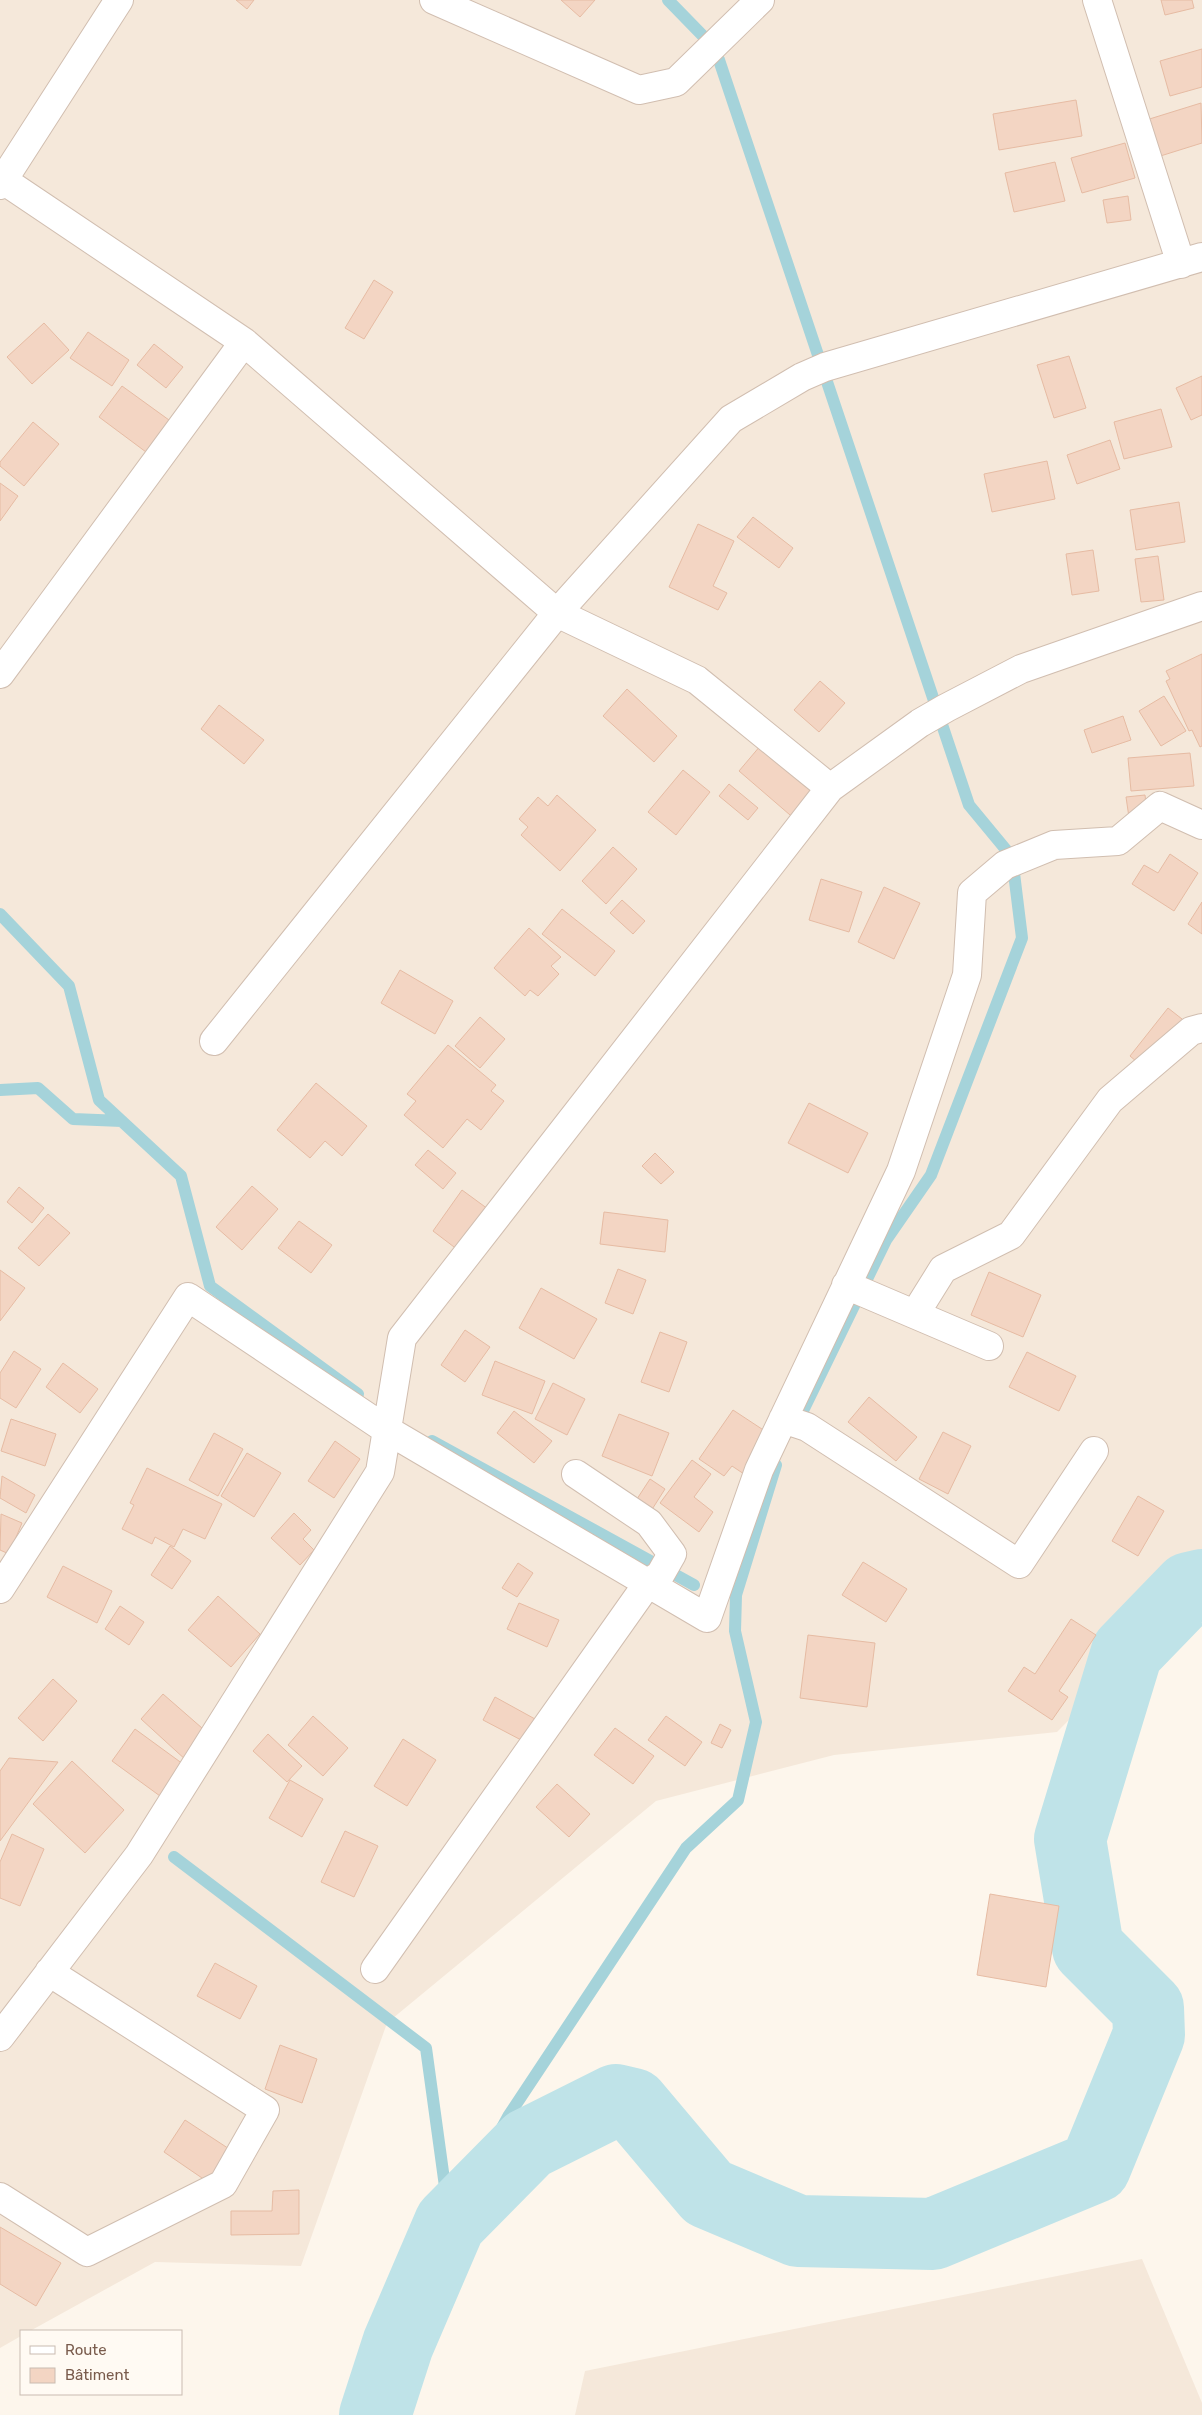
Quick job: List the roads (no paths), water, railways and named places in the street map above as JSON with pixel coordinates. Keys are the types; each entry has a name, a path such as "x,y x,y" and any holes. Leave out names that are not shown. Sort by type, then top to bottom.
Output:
{"street":[{"path":"118,0 1,181 244,342 557,613 697,680 830,788"},
{"path":"434,0 639,90 676,82 760,0"},
{"path":"214,1041 557,613 731,419 814,372 1191,261 1097,0"},
{"path":"0,674 244,342"},
{"path":"0,2037 138,1855 380,1472 402,1338 830,788 920,723 1021,669 1202,606"},
{"path":"0,1589 188,1297 388,1430 660,1571 707,1618 759,1470 793,1423 857,1290 901,1171 967,975 972,893 1013,861 1054,845 1118,841 1160,806 1202,825"},
{"path":"915,1314 942,1269 1012,1235 1110,1100 1191,1030 1202,1028"},
{"path":"857,1290 989,1346"},
{"path":"793,1423 1019,1564 1094,1450"},
{"path":"375,1969 660,1571 649,1523 576,1474"},
{"path":"0,2198 86,2252 222,2184 265,2110 49,1972"}],"waterway":[{"path":"668,0 706,39 719,60 969,805 1012,857 1022,938 931,1175 886,1240 795,1427"},
{"path":"0,914 69,986 99,1100 181,1176 210,1286 358,1394"},
{"path":"0,1090 38,1088 73,1119 122,1121"},
{"path":"432,1441 694,1585"},
{"path":"450,2223 509,2115 686,1848 738,1800 756,1722 735,1631 736,1595 776,1465"},
{"path":"375,2415 398,2344 450,2223 528,2144 616,2100 633,2104 708,2193 798,2231 933,2234 1095,2167 1149,2035 1148,2008 1088,1948 1070,1839 1127,1652 1189,1588 1202,1585"},
{"path":"174,1857 426,2048 450,2223"}]}
